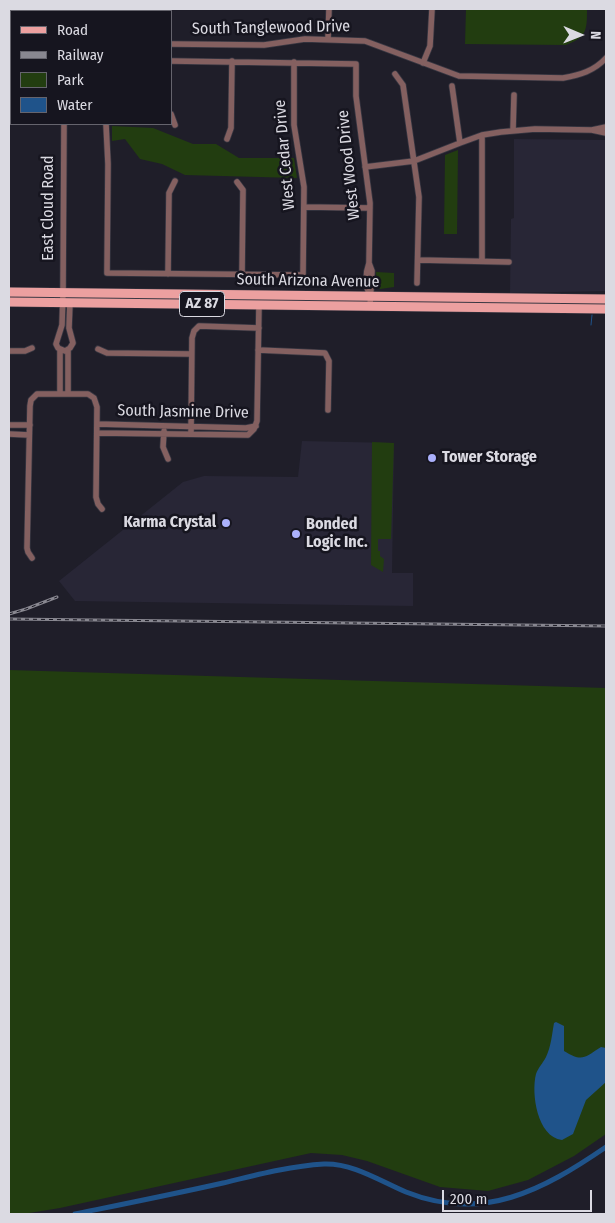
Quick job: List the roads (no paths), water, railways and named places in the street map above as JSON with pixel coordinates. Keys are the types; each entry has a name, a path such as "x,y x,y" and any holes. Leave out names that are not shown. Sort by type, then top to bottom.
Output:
{"main road":[{"name":"South Arizona Avenue","path":"9,292 525,303 606,309"},
{"name":"South Arizona Avenue","path":"525,303 606,299"},
{"name":"South Arizona Avenue","path":"9,302 260,305 370,301"}],"street":[{"path":"328,39 329,9"},
{"path":"423,63 430,46 432,9"},
{"name":"South Tanglewood Drive","path":"172,44 264,45 305,39 365,41 459,76 563,78 585,73 606,58"},
{"path":"172,61 294,62"},
{"path":"227,139 232,128 232,61"},
{"name":"West Wood Drive","path":"294,62 356,64 356,96 370,208 369,263 372,270 370,301"},
{"name":"West Cedar Drive","path":"242,274 303,276 303,177 294,125 294,62"},
{"path":"395,74 404,85 419,197 417,283"},
{"path":"452,86 460,143"},
{"path":"513,130 514,95"},
{"path":"172,118 174,125"},
{"name":"East Cloud Road","path":"64,125 66,303"},
{"path":"106,125 108,164 107,274 242,274 243,190 238,182"},
{"path":"365,167 414,161 482,136 513,130 592,130 606,127"},
{"path":"592,130 606,133"},
{"path":"482,136 482,261"},
{"path":"168,274 169,193 175,182"},
{"path":"304,207 370,208"},
{"path":"418,260 510,262"},
{"path":"60,394 60,349 56,344 66,303"},
{"path":"66,303 73,343 68,350 68,394"},
{"path":"260,305 258,350 322,352 327,355 329,361 328,410"},
{"path":"191,430 191,354 193,334 199,326 259,328"},
{"path":"9,351 26,351 32,348"},
{"path":"60,349 68,350"},
{"path":"98,349 107,353 191,354"},
{"name":"South Jasmine Drive","path":"97,424 164,426 248,435 258,421 258,350"},
{"path":"32,558 27,548 29,435 31,400 37,394 88,394 94,398 97,407 96,497 102,509"},
{"path":"9,425 30,425"},
{"path":"164,426 163,447 168,459"},
{"name":"South Jasmine Drive","path":"97,433 164,434 191,430"},
{"path":"9,434 29,435"}],"water":[{"path":"556,1022 564,1026 564,1051 575,1057 591,1054 601,1047 606,1048 606,1082 586,1100 573,1134 562,1140 554,1137 541,1123 534,1092 536,1074 548,1053 554,1023"}],"waterway":[{"path":"591,325 592,315"},
{"path":"75,1214 273,1171 324,1164 345,1166 406,1192 434,1201 461,1204 487,1203 511,1197 559,1177 606,1147"}],"railway":[{"path":"9,614 57,597"},
{"path":"9,619 606,626"}],"place":[{"name":"Tower Storage","path":"432,458"},
{"name":"Karma Crystal","path":"226,523"},
{"name":"Bonded Logic Inc.","path":"296,534"}]}
